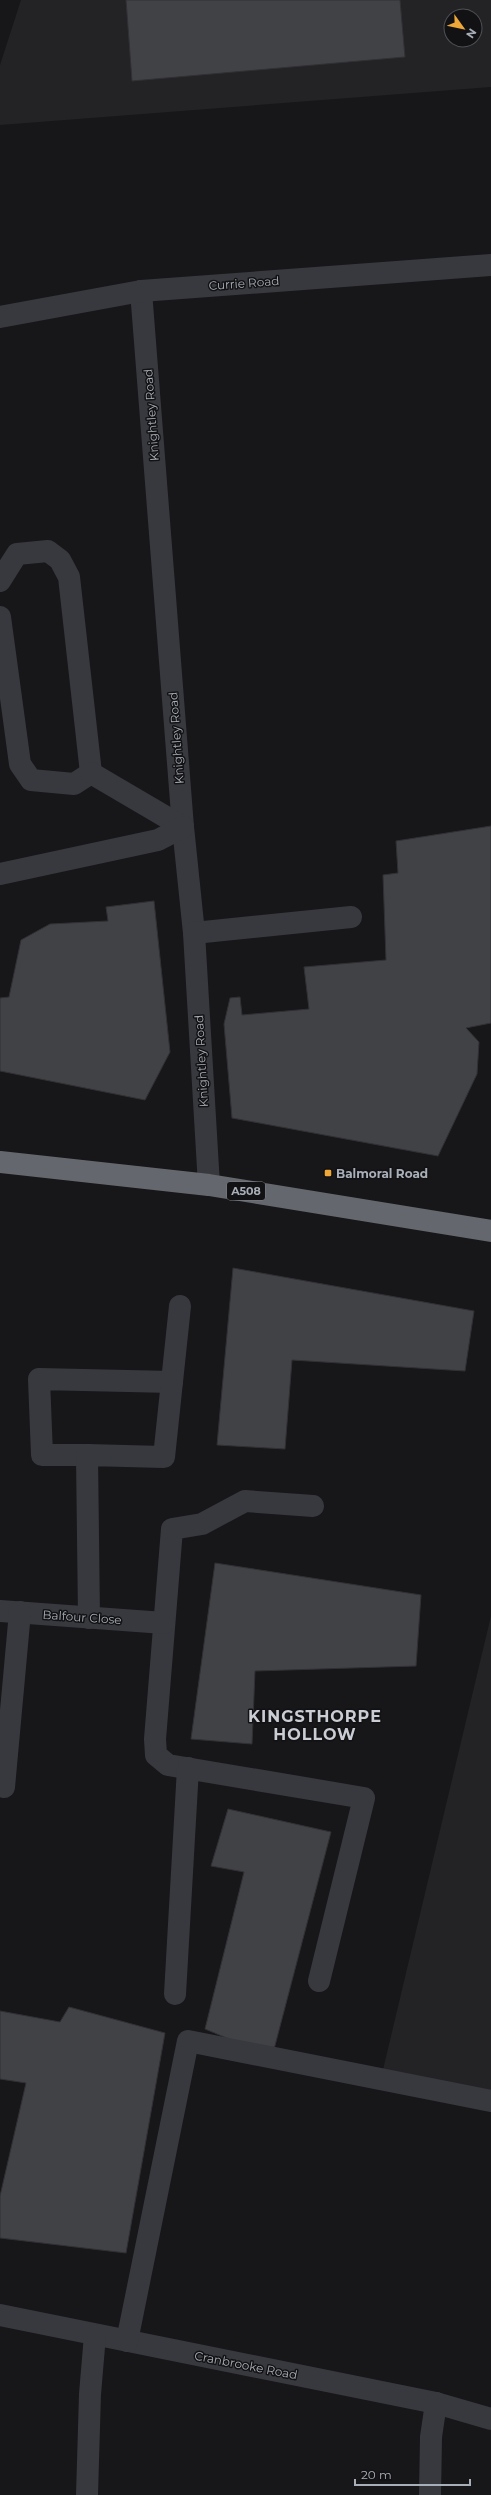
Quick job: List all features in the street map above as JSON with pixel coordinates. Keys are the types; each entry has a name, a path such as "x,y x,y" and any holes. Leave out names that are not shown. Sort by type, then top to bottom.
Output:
{"highway":[{"name":"A508","path":"0,1162 209,1185 491,1231"}],"street":[{"name":"Currie Road","path":"0,317 141,291 491,265"},
{"name":"Knightley Road","path":"141,291 183,827 194,933 209,1185"},
{"path":"0,581 17,554 48,551 60,560 69,576 91,773"},
{"path":"0,617 20,764 31,780 74,784 91,773"},
{"path":"91,773 183,827"},
{"path":"0,874 158,840 183,827"},
{"path":"194,933 351,917"},
{"path":"172,1382 39,1379 42,1455 164,1457 172,1382 180,1306"},
{"path":"87,1455 89,1618"},
{"path":"312,1506 245,1501 202,1524 172,1529 154,1739 156,1755 168,1765 364,1798 319,1981"},
{"path":"4,1787 10,1611"},
{"name":"Balfour Close","path":"10,1611 89,1618 164,1622"},
{"path":"175,1994 188,1768"},
{"path":"127,2342 188,2040 491,2101"},
{"name":"Cranbrooke Road","path":"0,2315 127,2342 436,2403 491,2420"},
{"path":"87,2495 90,2394 95,2335"},
{"path":"430,2495 431,2443 436,2403"}],"shaded area":[{"path":"21,0 491,0 491,87 0,125 0,65"},
{"path":"491,1616 491,2095 382,2074"}],"building":[{"path":"126,0 400,0 405,57 132,81"},
{"path":"491,826 491,1023 466,1028 479,1042 477,1074 438,1156 232,1118 224,1024 230,998 240,997 242,1015 309,1009 304,967 386,960 383,875 398,873 396,841"},
{"path":"154,901 170,1052 145,1100 0,1071 0,998 9,997 21,940 50,924 108,921 106,907"},
{"path":"233,1268 474,1311 465,1371 292,1360 285,1449 217,1445"},
{"path":"215,1563 421,1595 416,1666 255,1671 252,1744 191,1739"},
{"path":"228,1809 331,1832 272,2057 205,2029 244,1872 211,1866"},
{"path":"69,2007 165,2033 126,2253 0,2238 0,2196 26,2083 0,2079 0,2011 60,2022"}],"place":[{"name":"Balmoral Road","path":"328,1173"}],"district":[{"name":"KINGSTHORPE HOLLOW","path":"315,1725"}]}
